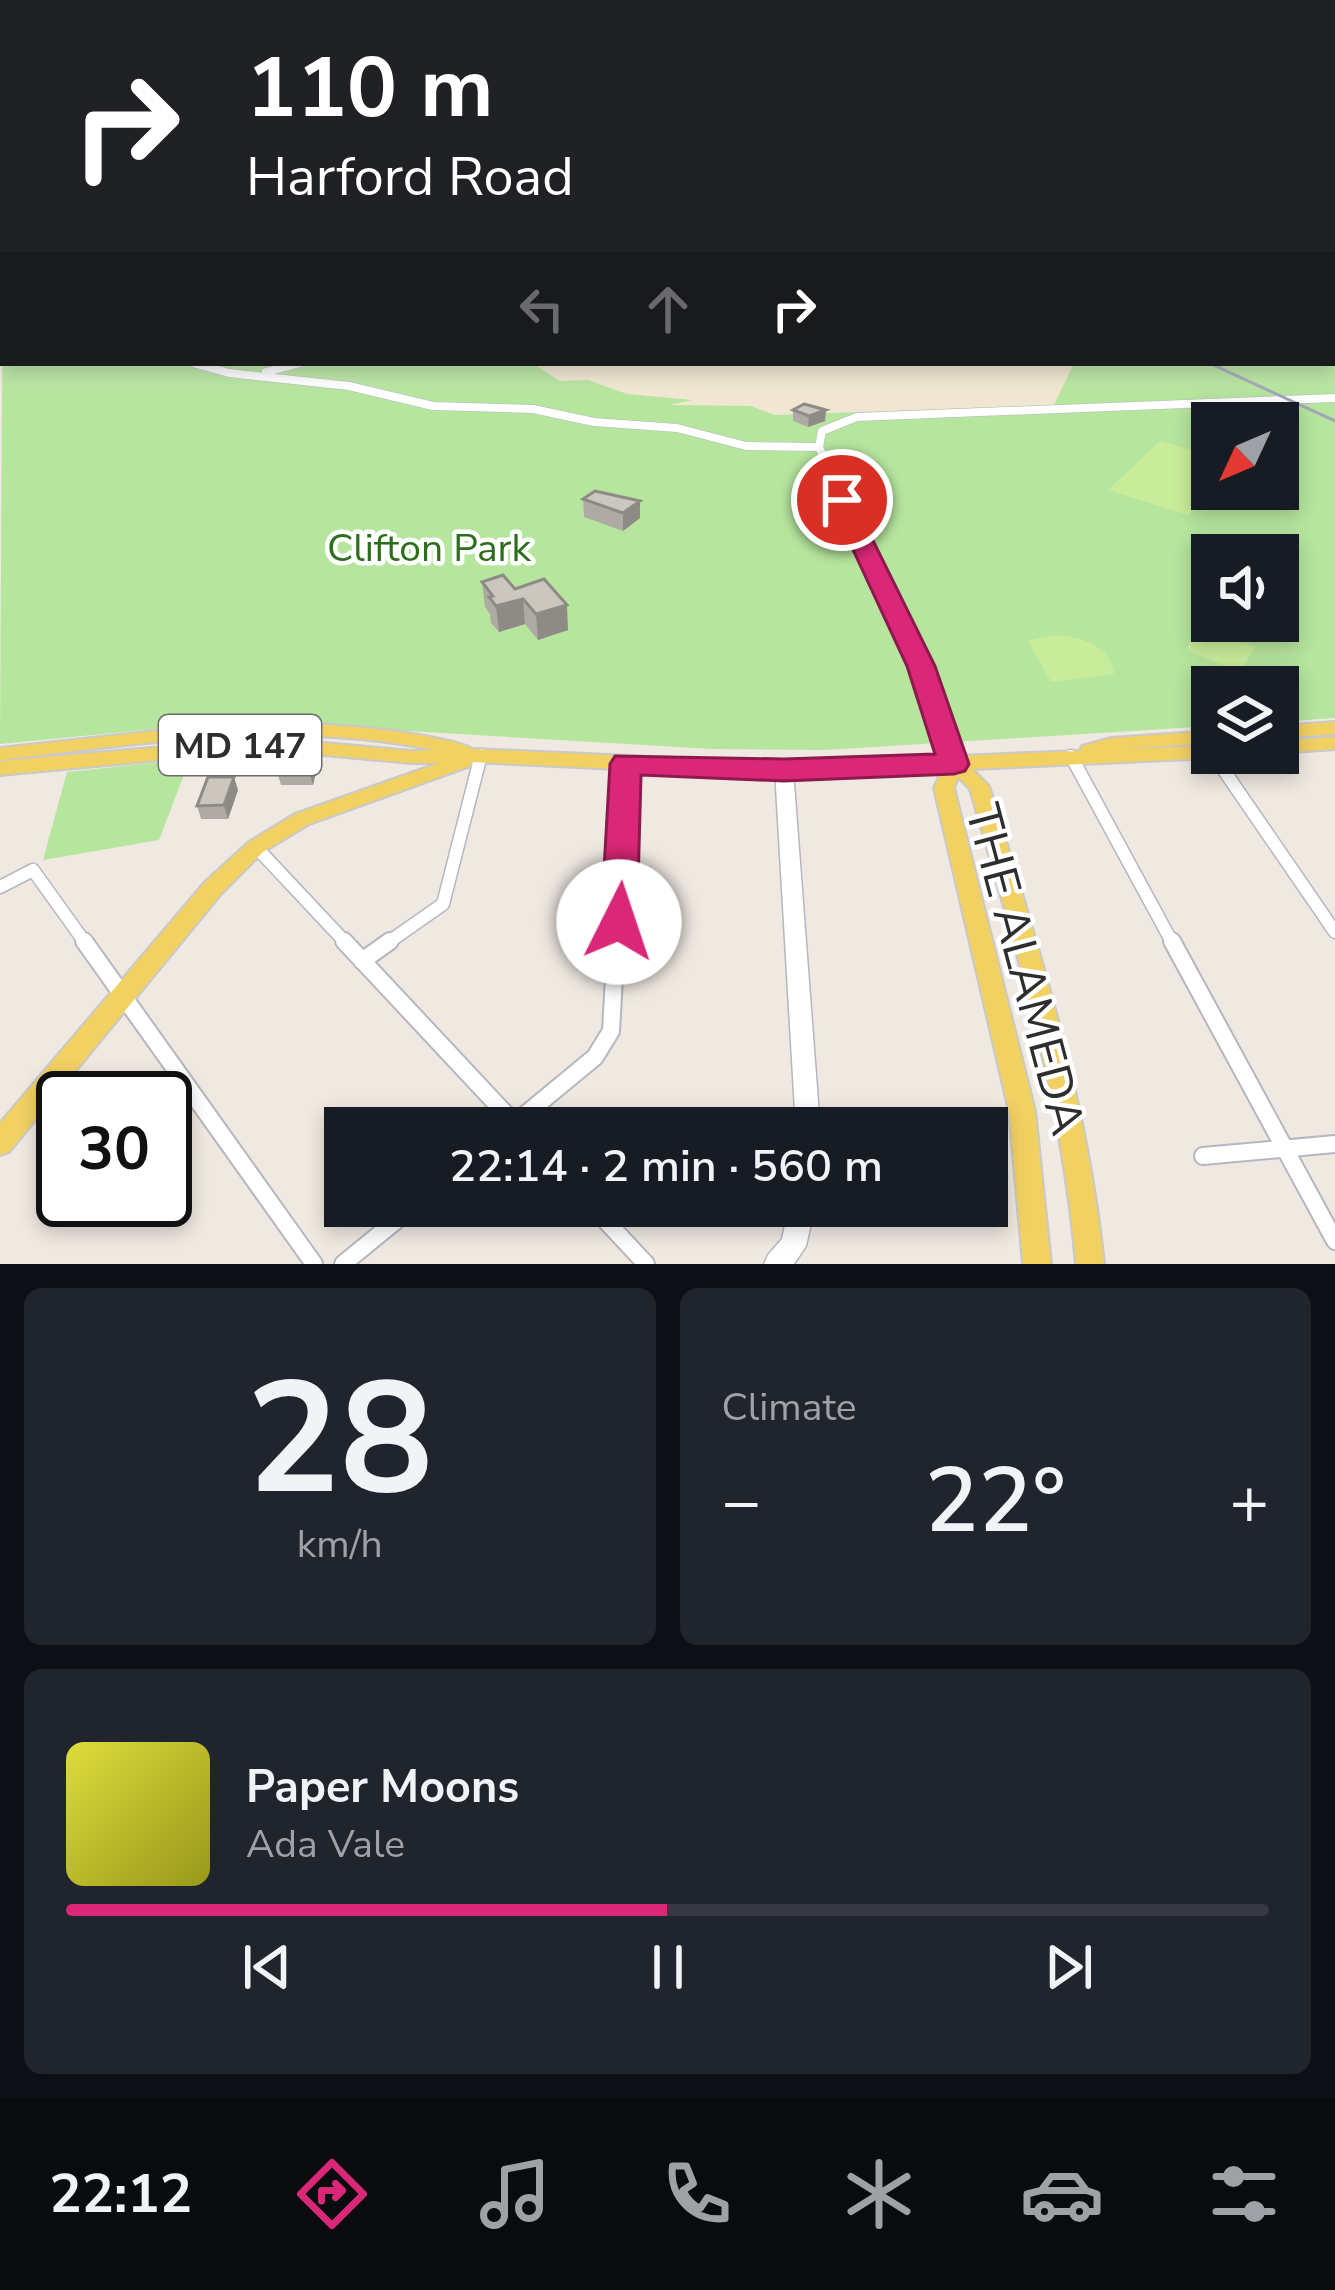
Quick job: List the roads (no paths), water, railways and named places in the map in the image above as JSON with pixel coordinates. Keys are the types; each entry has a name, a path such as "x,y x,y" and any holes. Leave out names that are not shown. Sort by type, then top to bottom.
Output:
{"main road":[{"path":"1299,731 1335,728"},
{"name":"MD 147","path":"0,754 232,729 430,742 481,755"},
{"path":"1299,746 1335,743"},
{"name":"MD 147","path":"0,767 269,744 412,757 481,755 784,770 954,764 1191,746"},
{"path":"0,1143 213,888 256,847 302,819 481,755"},
{"path":"361,799 436,783 481,755"},
{"path":"397,784 412,772 412,757"},
{"name":"THE ALAMEDA","path":"1037,1264 1022,1112 944,788 954,764 979,786 1049,1036 1075,1138 1090,1264"}],"street":[{"path":"208,366 350,386 433,406 532,410 594,422 677,428 746,446 819,447"},
{"path":"251,375 288,366"},
{"path":"954,764 921,666 819,447 826,428 857,417 1335,398"},
{"path":"362,961 443,904 481,755"},
{"path":"1071,756 1335,1241"},
{"path":"536,1107 595,1057 611,1031 626,764"},
{"path":"784,770 807,1107"},
{"path":"1229,774 1335,932"},
{"path":"256,847 496,1107"},
{"path":"0,887 33,870 314,1264"},
{"path":"1203,1156 1335,1144"},
{"path":"343,1264 388,1227"},
{"path":"612,1227 646,1264"},
{"path":"777,1264 793,1246 797,1227"}],"railway":[{"path":"1216,366 1335,421"}],"park label":[{"name":"Clifton Park","path":"429,547"}]}
